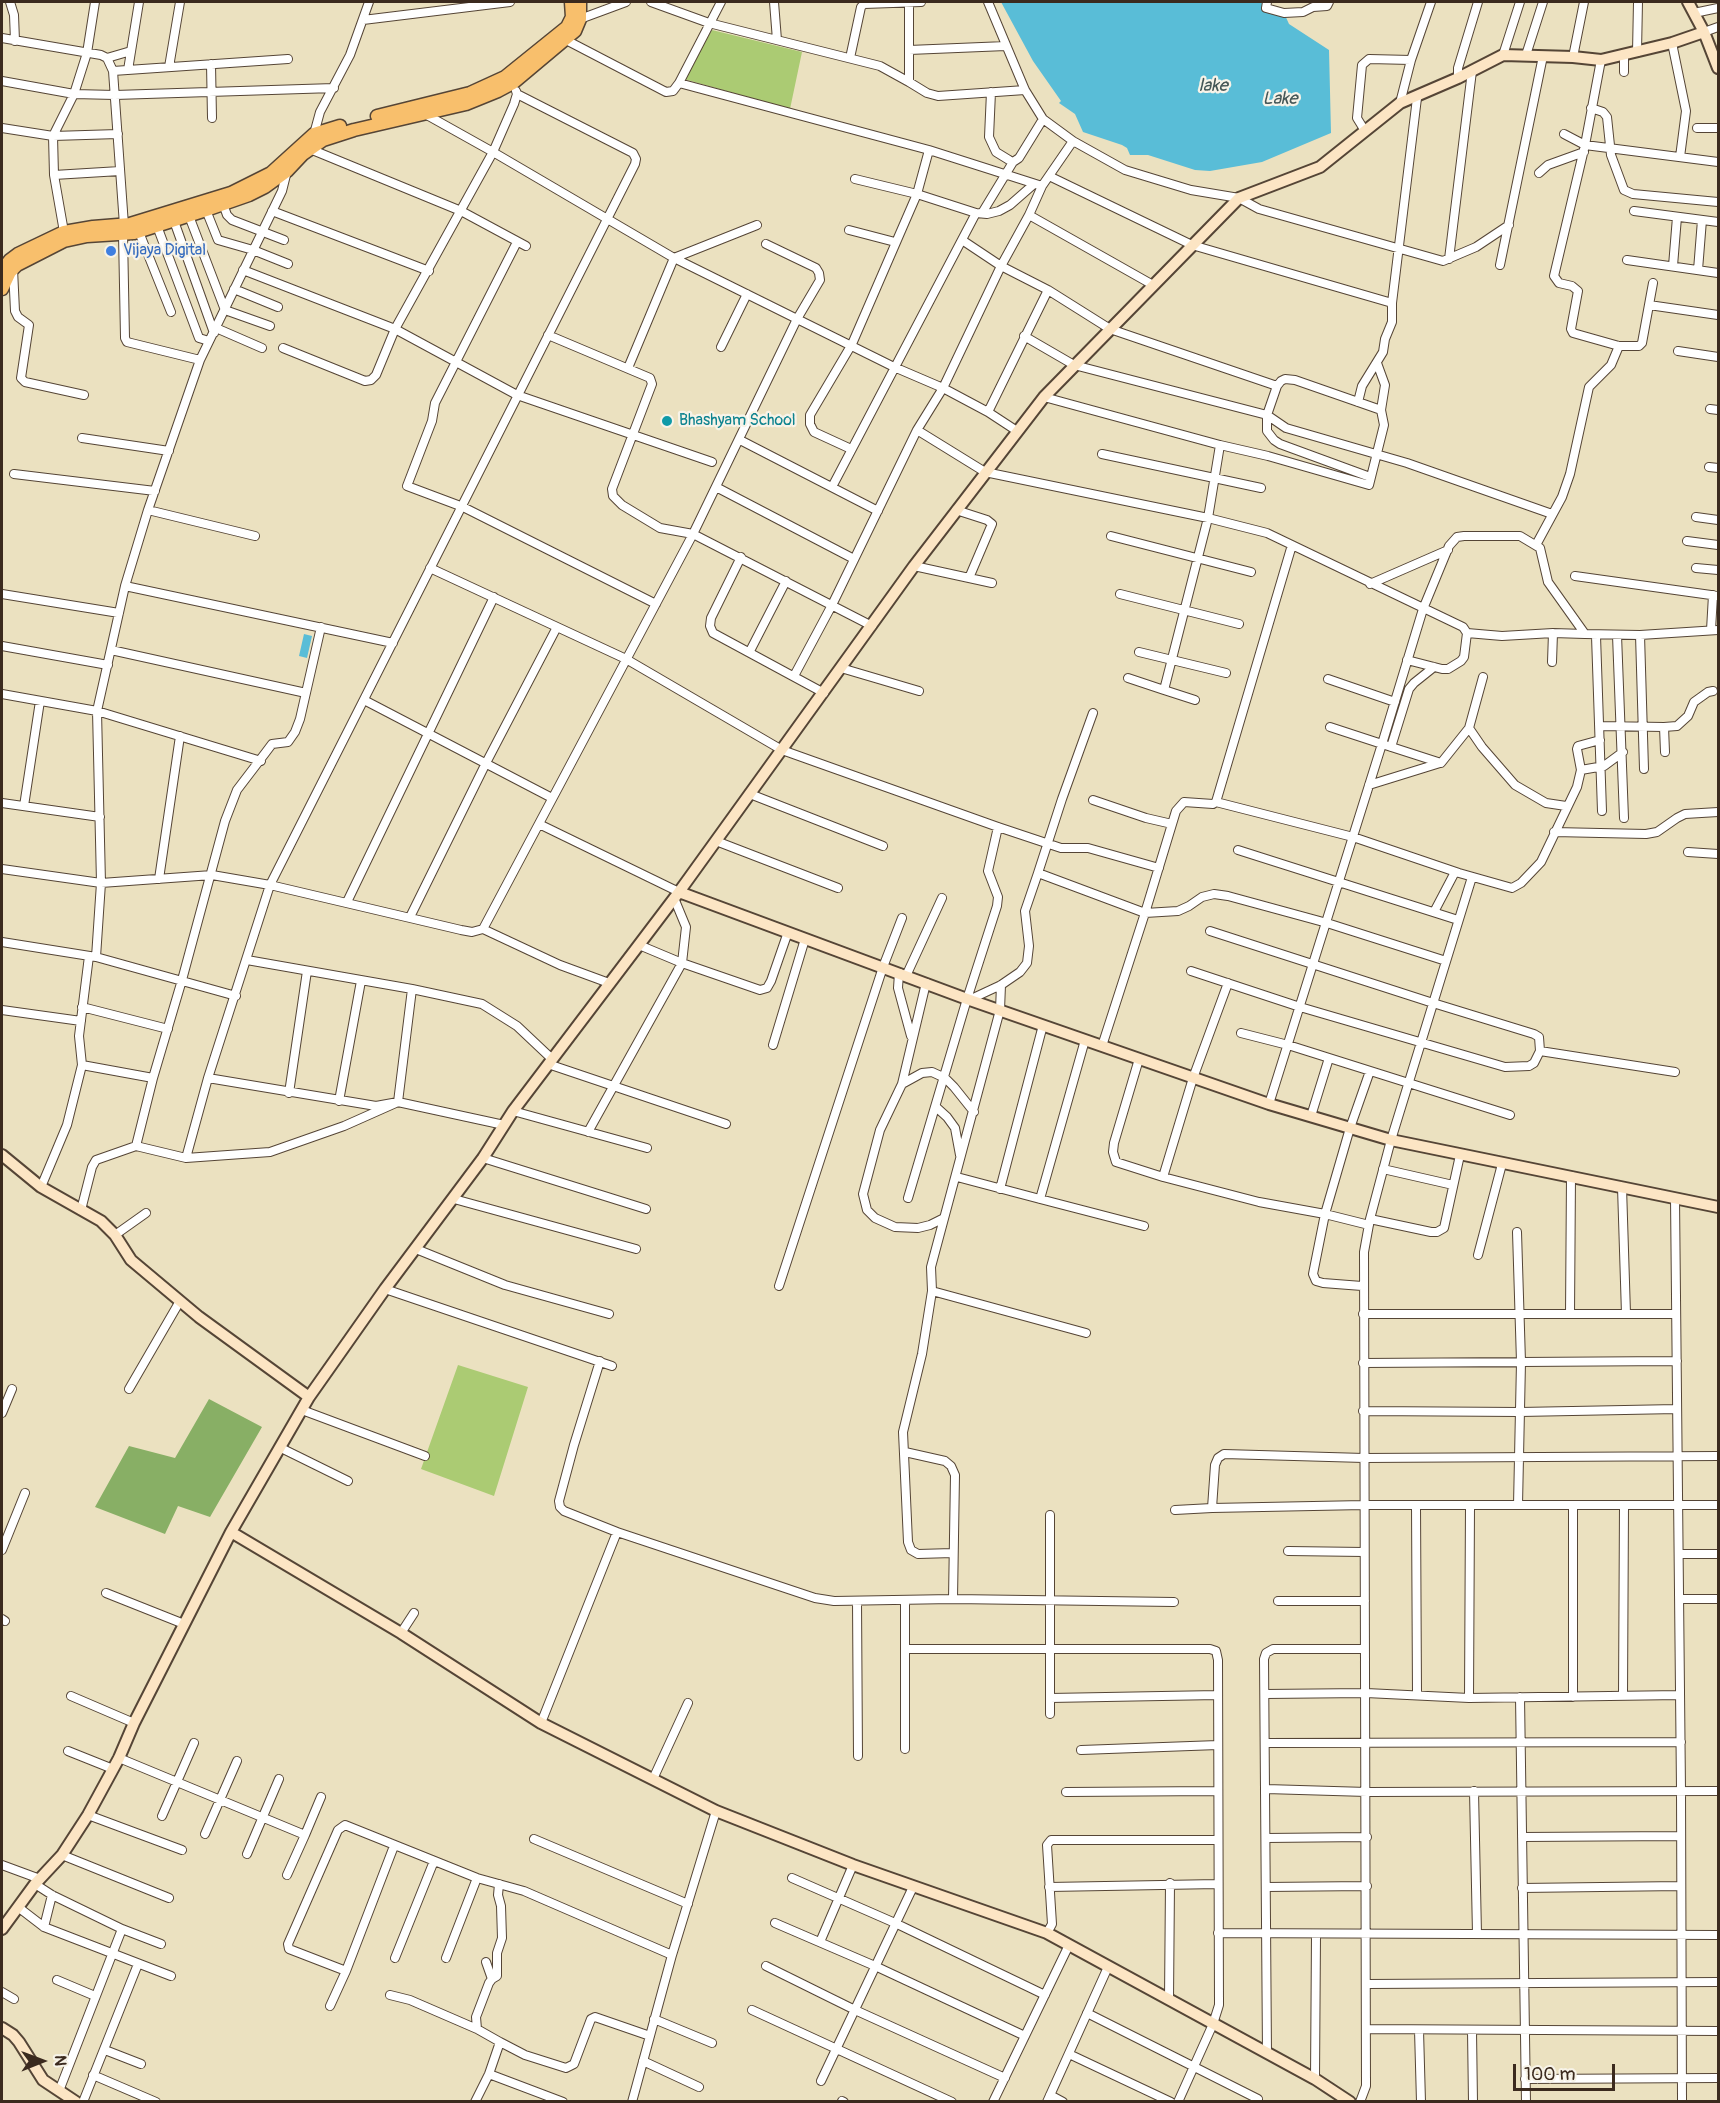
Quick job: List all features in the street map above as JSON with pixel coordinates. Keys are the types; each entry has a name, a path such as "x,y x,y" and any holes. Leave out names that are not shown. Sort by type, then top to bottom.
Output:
{"main road":[{"path":"7,270 64,241 124,230 231,193 271,173 314,134 470,93 487,86 513,84 567,27 572,17 571,2"},
{"path":"2,289 9,260 64,232 93,227 139,232 174,221 249,195 287,171 323,140 466,104 498,92 513,84 566,40 580,19 580,2"}],"street":[{"path":"10,2 14,15 15,41"},
{"path":"64,232 54,175 53,136 74,94 87,53 95,2"},
{"path":"128,70 139,2"},
{"path":"169,68 180,2"},
{"path":"314,134 320,112 350,55 369,2"},
{"path":"363,20 510,2"},
{"path":"580,19 626,2"},
{"path":"651,2 709,23 880,66 927,93 938,96 1025,90"},
{"path":"566,40 666,92 673,91 721,2"},
{"path":"774,2 777,40"},
{"path":"909,2 909,82"},
{"path":"850,58 861,7 864,4 921,2"},
{"path":"988,2 1025,90 1042,119 1073,141 1125,170 1191,190 1239,198 1259,209 1443,261 1476,247 1509,225"},
{"path":"1267,2 1266,8 1284,13 1303,12 1313,7 1327,6 1329,2"},
{"path":"1458,78 1458,68 1478,2"},
{"path":"1503,55 1520,2"},
{"path":"1526,55 1543,2"},
{"path":"1573,57 1584,2"},
{"path":"1637,51 1638,2"},
{"path":"1688,2 1719,68"},
{"path":"1400,103 1428,3"},
{"path":"1694,13 1719,9"},
{"path":"4,1922 62,1855 88,1815 119,1758 134,1723 231,1532 309,1397 385,1289 483,1158 513,1111 716,841 914,566 1044,397 1239,198 1320,167 1400,103 1417,98 1503,55 1601,60 1672,43 1719,27"},
{"path":"2,38 107,58 131,51"},
{"path":"1672,43 1686,111 1680,157"},
{"path":"909,50 1006,46"},
{"path":"1624,54 1624,72"},
{"path":"1500,265 1543,56"},
{"path":"107,58 113,71 118,134 124,230 125,338 127,342 200,360"},
{"path":"113,71 288,59"},
{"path":"1365,131 1357,118 1362,65 1369,59 1411,60"},
{"path":"1601,60 1585,148 1554,276 1559,283 1572,286 1578,291 1571,329 1573,333 1619,346 1637,346 1642,343 1653,283"},
{"path":"211,64 212,118"},
{"path":"1449,260 1472,70"},
{"path":"2,81 74,94 115,95 334,88"},
{"path":"679,83 929,150 1038,185"},
{"path":"186,1158 208,1078 270,885 635,164 636,159 633,153 513,84 493,152 395,329 376,375 371,380 365,381 283,348"},
{"path":"991,92 990,141 996,152 1013,162"},
{"path":"1358,402 1362,386 1382,356 1385,339 1391,326 1417,98"},
{"path":"1591,108 1605,114 1610,148 1624,190 1633,194 1719,202"},
{"path":"425,114 675,258 796,319 852,344 894,367 943,388 1017,430"},
{"path":"832,487 962,240 1007,175 1013,162 1019,158 1042,119"},
{"path":"2,128 53,136 118,134"},
{"path":"1697,129 1719,128"},
{"path":"1564,134 1585,148"},
{"path":"855,179 917,194 979,213 999,211 1049,176 1073,141"},
{"path":"1539,173 1548,165 1585,148 1610,148 1719,162"},
{"path":"310,149 460,211 526,246"},
{"path":"851,449 814,432 810,424 810,415 852,344 917,194 929,150"},
{"path":"54,175 120,171"},
{"path":"41,1187 67,1125 82,1065 79,1036 82,1007 93,957 101,883 97,711 125,586 148,510 200,360 282,191 287,171"},
{"path":"1049,176 1192,245 1392,303"},
{"path":"794,676 832,605 917,430 943,388 1001,266 1029,215 1038,185"},
{"path":"223,204 227,215 232,220 284,240"},
{"path":"206,210 216,238 288,264"},
{"path":"272,211 429,271"},
{"path":"1634,211 1719,222"},
{"path":"1029,215 1153,285"},
{"path":"189,216 225,310 270,326"},
{"path":"1673,266 1677,217"},
{"path":"1698,270 1702,220"},
{"path":"174,221 215,331 262,348"},
{"path":"628,368 675,258 757,225"},
{"path":"157,226 199,338 209,341"},
{"path":"849,230 895,242"},
{"path":"139,232 171,312"},
{"path":"962,240 1001,266 1048,290 1110,328 1277,386"},
{"path":"517,242 435,403 432,421 407,486 463,507 656,604"},
{"path":"483,929 693,534 796,319 820,280 816,268 766,244"},
{"path":"1627,260 1719,273"},
{"path":"7,270 15,311 29,325 21,378 25,382 84,394"},
{"path":"243,270 395,329 518,395 712,462"},
{"path":"234,289 278,307"},
{"path":"988,412 1048,290"},
{"path":"720,347 747,294"},
{"path":"1649,305 1719,315"},
{"path":"548,334 650,378 652,384 612,489 613,496 622,505 660,528 693,534 741,557 872,626"},
{"path":"1024,336 1074,365 1267,414 1287,428 1407,463 1552,514"},
{"path":"1536,545 1558,505 1570,474 1589,387 1611,365 1619,346"},
{"path":"1678,351 1719,357"},
{"path":"1044,397 1369,485 1384,425 1381,410 1385,385 1377,363"},
{"path":"1370,477 1280,444 1267,431 1267,414 1277,386 1285,379 1295,380 1381,410"},
{"path":"1710,409 1719,410"},
{"path":"917,430 985,472 1208,518 1267,533 1463,627 1467,633 1466,652 1461,661 1448,669 1434,668 1407,660"},
{"path":"82,438 169,451"},
{"path":"740,440 878,511"},
{"path":"1164,690 1208,518 1220,445"},
{"path":"1102,454 1261,488"},
{"path":"1709,467 1719,468"},
{"path":"14,474 155,491"},
{"path":"716,487 854,559"},
{"path":"148,510 255,536"},
{"path":"956,510 987,520 992,524 969,578"},
{"path":"1696,517 1719,520"},
{"path":"1111,536 1251,572"},
{"path":"1269,1104 1423,609 1448,550 1457,537 1520,536 1536,545 1542,552 1548,582 1585,634"},
{"path":"1687,541 1719,545"},
{"path":"1216,802 1292,545"},
{"path":"1370,584 1448,550"},
{"path":"741,557 711,618 710,626 713,633 824,693"},
{"path":"914,566 992,583"},
{"path":"430,568 626,659 782,750 1061,848 1088,848 1159,868"},
{"path":"1696,568 1719,570"},
{"path":"1467,633 1502,636 1553,633 1596,636 1715,630 1717,595 1575,576"},
{"path":"750,651 786,581"},
{"path":"125,586 393,643"},
{"path":"2,594 119,613"},
{"path":"1120,594 1239,624"},
{"path":"347,902 494,597"},
{"path":"136,1146 232,799 272,744 288,742 295,732 321,627"},
{"path":"410,917 486,763 557,627"},
{"path":"1552,662 1553,633"},
{"path":"1617,635 1624,818"},
{"path":"1640,635 1644,769"},
{"path":"1596,636 1602,811"},
{"path":"2,646 108,665"},
{"path":"111,650 306,693"},
{"path":"1139,652 1226,673"},
{"path":"841,668 919,691"},
{"path":"1391,747 1409,689 1434,668"},
{"path":"1128,678 1195,700"},
{"path":"1369,786 1441,763 1469,728 1483,678"},
{"path":"1328,679 1395,702"},
{"path":"1600,726 1643,728 1677,726 1688,716 1694,702 1713,691"},
{"path":"2,694 97,711 261,761"},
{"path":"364,700 552,798"},
{"path":"24,806 40,701"},
{"path":"969,999 1001,986 1020,972 1027,963 1029,946 1024,911 1093,713"},
{"path":"1330,727 1441,763"},
{"path":"1664,727 1665,752"},
{"path":"1469,728 1482,747 1515,785 1546,803 1566,806"},
{"path":"159,879 180,736"},
{"path":"1102,1046 1176,811 1184,802 1213,804 1216,802 1353,837 1506,887 1516,886 1541,862 1577,787 1581,770 1578,746 1600,740"},
{"path":"1581,770 1609,764 1613,758 1623,752"},
{"path":"750,794 883,846"},
{"path":"1093,800 1146,818 1172,824"},
{"path":"2,803 100,817"},
{"path":"1554,832 1646,834 1657,832 1685,814 1719,812"},
{"path":"539,824 676,895 788,932 969,999 1269,1104 1391,1140 1719,1207"},
{"path":"908,1198 998,901 987,871 998,827"},
{"path":"716,841 838,888"},
{"path":"1238,850 1458,920"},
{"path":"1688,852 1719,854"},
{"path":"2,868 101,883 212,875 270,885 472,932 483,929 560,965 609,983"},
{"path":"1434,912 1455,872"},
{"path":"1038,873 1145,913 1178,911 1202,897 1214,894 1327,923 1446,961"},
{"path":"1360,2102 1366,2086 1367,1934 1362,1286 1364,1252 1369,1222 1391,1140 1472,877"},
{"path":"588,1132 682,963 686,927 676,895"},
{"path":"912,1039 898,988 942,898"},
{"path":"779,1286 883,967 902,918"},
{"path":"1191,971 1421,1044 1510,1068 1534,1063 1540,1051 1540,1040 1537,1035 1433,1004 1314,963 1210,931"},
{"path":"639,945 682,963 760,990 767,988 771,981 788,932"},
{"path":"773,1045 805,939"},
{"path":"2,942 93,957 236,996"},
{"path":"247,960 412,989 482,1004 517,1026 550,1061 726,1124"},
{"path":"290,1093 307,971"},
{"path":"339,1101 361,981"},
{"path":"926,983 902,1084 880,1130 864,1187 864,1204 875,1218 896,1227 918,1228 944,1218"},
{"path":"1163,1177 1193,1078 1228,983"},
{"path":"953,1553 918,1554 911,1550 903,1432 922,1354 932,1291 931,1267 1000,1010 1001,986"},
{"path":"398,1102 412,989"},
{"path":"82,1007 168,1029"},
{"path":"2,1010 81,1021"},
{"path":"1000,1189 1042,1025"},
{"path":"1241,1033 1288,1045 1510,1115"},
{"path":"1040,1199 1084,1040"},
{"path":"1540,1051 1675,1072"},
{"path":"1311,1116 1329,1058"},
{"path":"1139,1059 1114,1143 1114,1159 1119,1164 1259,1202 1437,1232 1444,1228 1460,1155"},
{"path":"82,1065 153,1078"},
{"path":"1362,1286 1323,1283 1314,1278 1313,1274 1325,1214 1350,1128 1370,1071"},
{"path":"902,1084 927,1072 932,1072 945,1078 974,1112"},
{"path":"208,1078 376,1106 398,1102 504,1125"},
{"path":"81,1210 92,1167 96,1160 136,1146 186,1158 270,1152 344,1126 398,1102"},
{"path":"936,1107 955,1128 961,1160"},
{"path":"513,1111 647,1148"},
{"path":"2,1155 41,1187 100,1221 115,1236 130,1260 199,1317 309,1397"},
{"path":"483,1158 646,1209"},
{"path":"1478,1255 1502,1164"},
{"path":"1383,1169 1453,1185"},
{"path":"1570,1314 1571,1176"},
{"path":"957,1177 1144,1226"},
{"path":"1622,1187 1626,1314"},
{"path":"454,1198 636,1249"},
{"path":"1675,1198 1682,1836 1682,2102"},
{"path":"115,1236 146,1213"},
{"path":"1517,1232 1521,1362 1518,1505"},
{"path":"416,1249 505,1285 609,1314"},
{"path":"385,1289 612,1366"},
{"path":"932,1291 1086,1333"},
{"path":"129,1389 180,1301"},
{"path":"1363,1314 1676,1314"},
{"path":"1363,1363 1677,1361"},
{"path":"600,1362 559,1501 560,1507 564,1510 617,1533 815,1598 834,1601 954,1599 1174,1602"},
{"path":"2,1413 12,1389"},
{"path":"1363,1411 1520,1412 1677,1409"},
{"path":"302,1410 425,1456"},
{"path":"281,1448 348,1481"},
{"path":"905,1452 945,1461 951,1466 955,1475 954,1599"},
{"path":"1212,1508 1215,1465 1218,1458 1224,1454 1364,1458 1719,1456"},
{"path":"2,1550 25,1493"},
{"path":"1175,1510 1364,1505 1719,1504"},
{"path":"1416,1505 1417,1695"},
{"path":"1469,1698 1470,1505"},
{"path":"1573,1505 1573,1696"},
{"path":"1623,1695 1624,1505"},
{"path":"1050,1515 1050,1714"},
{"path":"231,1532 401,1633 541,1723 716,1811 853,1866 1047,1934 1314,2079 1350,2102"},
{"path":"541,1723 617,1533"},
{"path":"1288,1551 1364,1552"},
{"path":"1679,1554 1719,1554"},
{"path":"106,1593 184,1624"},
{"path":"1680,1599 1719,1599"},
{"path":"904,1600 904,1749"},
{"path":"857,1601 858,1756"},
{"path":"1278,1601 1365,1601"},
{"path":"401,1633 414,1613"},
{"path":"905,1649 1050,1647 1213,1649 1216,1651 1218,1660 1219,2005 1213,2024 1178,2102"},
{"path":"1267,2053 1264,1659 1266,1653 1273,1649 1365,1649"},
{"path":"1265,1694 1366,1693 1469,1698 1680,1695"},
{"path":"1050,1698 1218,1695"},
{"path":"71,1696 134,1723"},
{"path":"1520,1697 1526,2102"},
{"path":"653,1779 688,1703"},
{"path":"1265,1743 1681,1742"},
{"path":"162,1816 194,1743"},
{"path":"1081,1750 1218,1745"},
{"path":"68,1751 113,1769"},
{"path":"119,1758 305,1835"},
{"path":"205,1834 237,1761"},
{"path":"247,1854 279,1779"},
{"path":"1266,1789 1367,1792 1719,1791"},
{"path":"1066,1792 1218,1791"},
{"path":"1474,1791 1477,1934"},
{"path":"287,1875 321,1797"},
{"path":"632,2102 672,1955 716,1811"},
{"path":"88,1815 182,1850"},
{"path":"346,1971 291,1950 288,1944 341,1827 345,1825 477,1878 524,1891 672,1955"},
{"path":"1522,1837 1682,1836"},
{"path":"1266,1838 1367,1837"},
{"path":"534,1839 688,1904"},
{"path":"1047,1934 1052,1924 1047,1845 1051,1840 1217,1840"},
{"path":"330,2006 346,1971 394,1846"},
{"path":"62,1855 169,1898"},
{"path":"395,1958 434,1861"},
{"path":"2,1864 37,1882 52,1895 122,1929 161,1944"},
{"path":"820,1942 853,1866"},
{"path":"446,1958 477,1878"},
{"path":"792,1878 895,1923 1045,1995"},
{"path":"1050,1887 1170,1883 1218,1884"},
{"path":"1169,2000 1170,1883"},
{"path":"477,2029 476,2017 492,1979 497,1976 497,1953 502,1938 499,1884"},
{"path":"1266,1887 1367,1886"},
{"path":"1522,1888 1681,1886"},
{"path":"821,2081 913,1887"},
{"path":"44,1927 52,1895"},
{"path":"18,1907 44,1927 171,1976"},
{"path":"775,1923 875,1966 1025,2036"},
{"path":"58,2091 122,1929"},
{"path":"1218,1934 1719,1935"},
{"path":"1314,2079 1316,1935"},
{"path":"993,2102 1070,1945"},
{"path":"486,1962 492,1979"},
{"path":"83,2102 138,1964"},
{"path":"766,1966 855,2010 1005,2078"},
{"path":"1063,2102 1049,2098 1108,1966"},
{"path":"57,1980 95,1996"},
{"path":"1366,1984 1719,1983"},
{"path":"2,1992 15,2000"},
{"path":"390,1995 410,2000 477,2029 525,2055 566,2068 574,2064 591,2019 595,2017 650,2036"},
{"path":"752,2010 952,2102"},
{"path":"1088,2013 1258,2099"},
{"path":"654,2019 712,2043"},
{"path":"2,2028 19,2042 43,2080 76,2102"},
{"path":"1366,2029 1719,2031"},
{"path":"1419,2030 1421,2102"},
{"path":"1472,2031 1473,2102"},
{"path":"475,2102 489,2074 500,2042"},
{"path":"105,2050 141,2064"},
{"path":"1069,2054 1171,2102"},
{"path":"643,2061 699,2087"},
{"path":"489,2074 563,2102"},
{"path":"93,2075 156,2102"},
{"path":"1525,2079 1719,2078"}],"green space":[{"path":"712,30 802,52 790,109 684,79"},
{"path":"458,1365 528,1387 494,1496 421,1469"},
{"path":"209,1399 262,1427 210,1517 178,1506 165,1534 95,1507 129,1446 175,1458"}],"water":[{"name":"lake","path":"1001,2 1259,2 1284,13 1289,24 1329,50 1331,133 1262,162 1210,171 1195,170 1148,155 1130,155 1127,148 1122,145 1083,132 1075,114 1059,103 1061,101 1033,61"},
{"path":"304,634 312,636 307,658 299,656"}],"place":[{"name":"Vijaya Digital","path":"111,251"},
{"name":"Bhashyam School","path":"667,421"}],"water label":[{"name":"Lake","path":"1280,99"}]}
